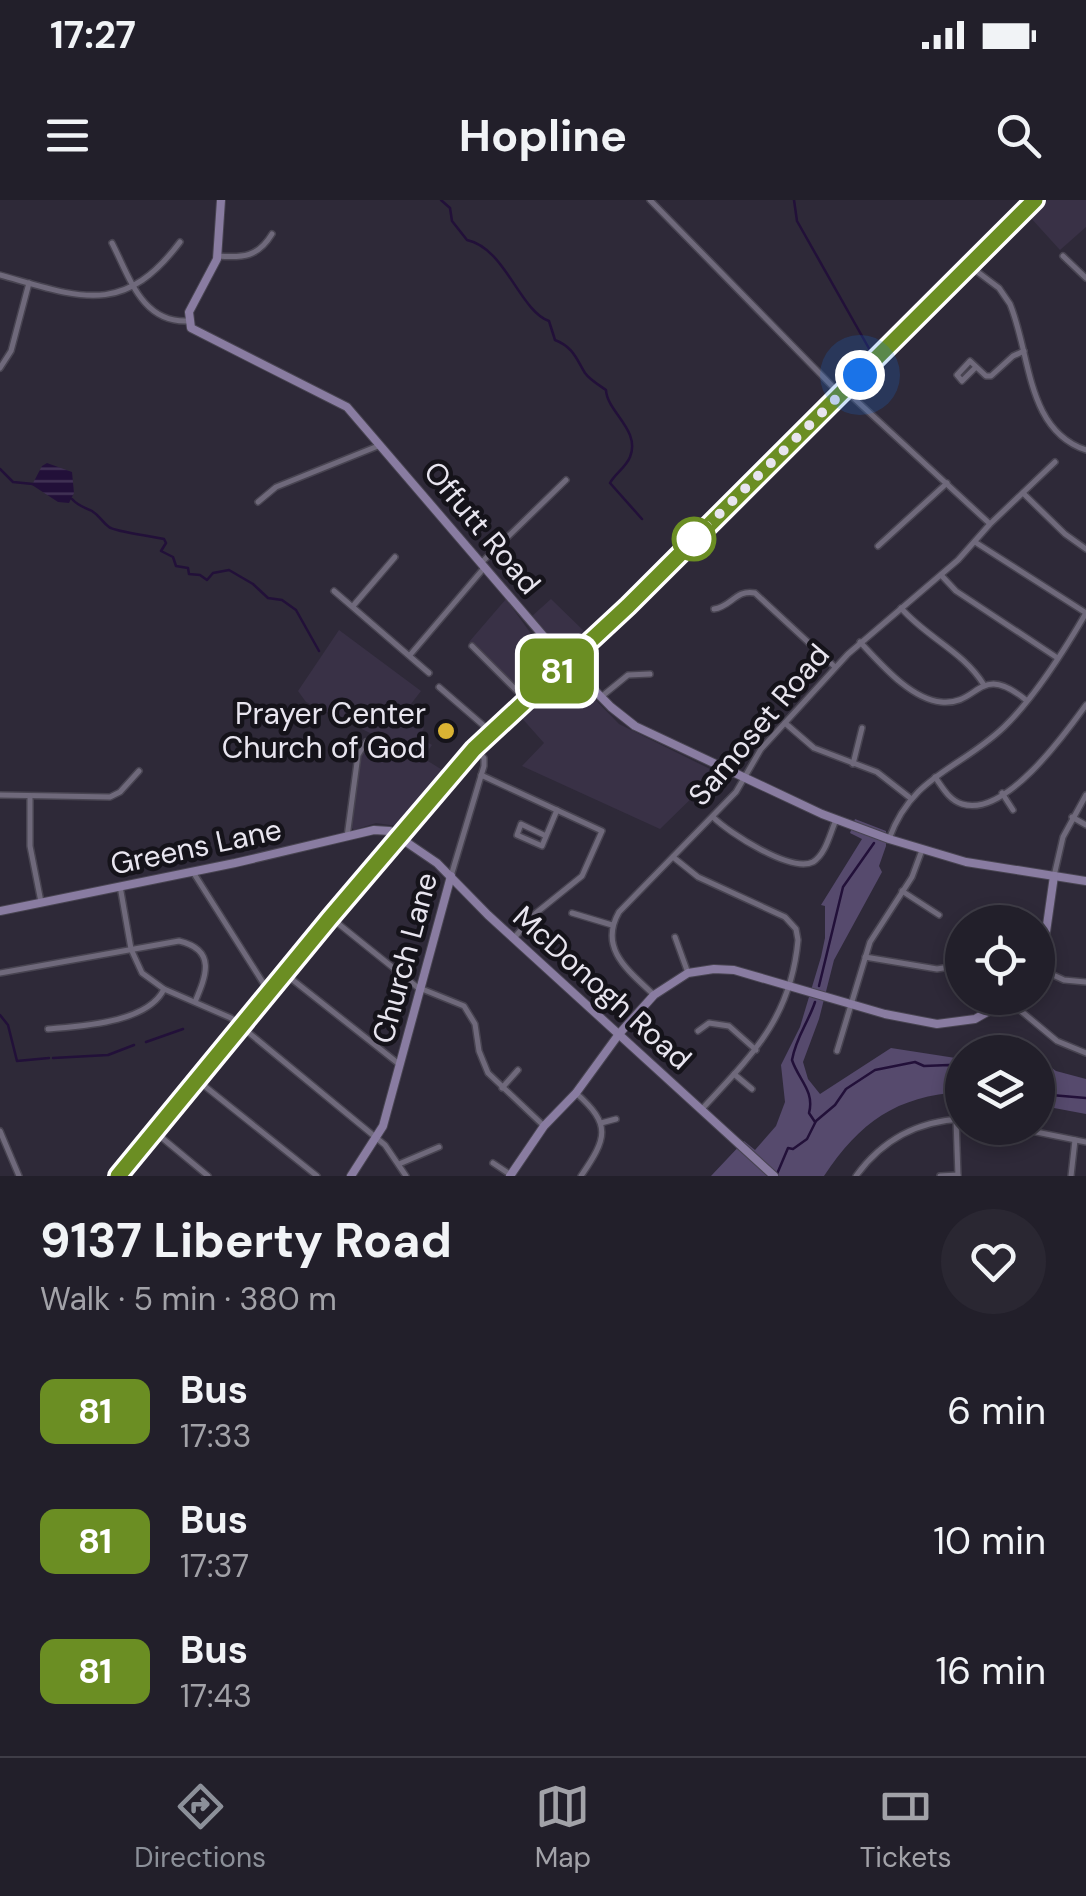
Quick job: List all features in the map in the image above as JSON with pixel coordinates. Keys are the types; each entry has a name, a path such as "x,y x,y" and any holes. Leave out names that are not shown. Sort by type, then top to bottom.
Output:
{"main road":[{"path":"120,1175 474,749 1035,200"}],"street":[{"path":"112,243 152,312 168,320 188,322 190,310 218,256 221,200"},
{"path":"650,200 843,392 990,524"},
{"path":"218,256 248,256 263,248 272,234"},
{"path":"0,275 93,296 119,292 153,274 180,242"},
{"path":"1064,256 1084,273"},
{"path":"969,265 1008,300 1046,420 1064,440 1086,450"},
{"path":"0,368 11,352 30,283"},
{"name":"Offutt Road","path":"188,322 200,334 337,400 381,444 567,662 601,697 641,729 836,820 889,840 976,864 1086,880"},
{"path":"976,367 991,376 1024,351"},
{"path":"258,502 276,486 381,444"},
{"name":"Samoset Road","path":"612,925 624,905 736,792 761,749 835,668 860,642 941,575 1054,462"},
{"path":"410,656 484,564 566,480"},
{"path":"878,546 947,483"},
{"path":"1024,493 1054,525 1086,548"},
{"path":"889,840 910,798 998,732 1026,700 1086,613 975,542"},
{"path":"353,606 395,557"},
{"path":"941,575 956,591 1056,658"},
{"path":"334,591 429,673"},
{"path":"714,609 722,608 739,594 755,593 835,668"},
{"path":"901,608 920,629 968,662 984,685"},
{"path":"860,642 892,674 935,701 954,701 984,685 1002,684 1026,700"},
{"path":"472,646 526,699"},
{"path":"601,697 628,674 650,674"},
{"path":"439,687 491,732"},
{"path":"935,777 950,798 963,804 984,805 1039,764 1086,705"},
{"path":"785,723 814,748 882,775 910,798"},
{"path":"853,764 862,728"},
{"path":"347,837 358,755 366,742"},
{"path":"474,749 484,758 482,775 602,831 582,876 536,913 514,938"},
{"path":"0,796 110,797 139,771"},
{"name":"Church Lane","path":"351,1176 378,1138 482,775"},
{"path":"1002,794 1013,810"},
{"path":"30,796 30,846 41,902"},
{"path":"1047,905 1060,846 1086,796"},
{"path":"546,836 521,824 516,835 542,846 557,810"},
{"path":"712,816 738,838 802,864 813,862 821,854 836,820"},
{"path":"1072,817 1086,824"},
{"name":"Greens Lane","path":"0,911 381,829 399,836"},
{"name":"McDonogh Road","path":"399,836 450,876 774,1176"},
{"path":"837,1050 872,938 915,871 922,850"},
{"path":"673,856 698,876 789,920 798,940 772,1027 702,1109"},
{"path":"192,872 270,992"},
{"path":"120,886 131,949 142,973 164,990 223,1014 241,1026 378,1138 406,1176"},
{"path":"902,892 939,915"},
{"path":"572,913 612,925 611,942 616,957 654,995"},
{"path":"330,918 420,989 454,1000 469,1012 484,1066 544,1126"},
{"path":"675,937 688,973"},
{"path":"0,973 179,941 194,946 203,956 206,970 195,1002"},
{"path":"865,958 945,968"},
{"path":"493,1163 510,1175 544,1126 576,1092 619,1034 654,995 688,973 724,969 923,1022 950,1024 987,1015"},
{"path":"284,973 400,1064"},
{"path":"1055,976 1086,982"},
{"path":"48,1029 114,1020 152,1005 164,990"},
{"path":"1029,1015 1058,1041 1086,1053"},
{"path":"698,1031 709,1023 724,1024 756,1050"},
{"path":"502,1088 518,1070"},
{"path":"734,1074 752,1089"},
{"path":"197,1080 316,1176"},
{"path":"576,1092 596,1112 601,1123 600,1147 581,1176"},
{"path":"601,1123 616,1120"},
{"path":"856,1176 873,1154 897,1137 923,1125 945,1121"},
{"path":"0,1131 19,1176"},
{"path":"155,1132 208,1176"},
{"path":"1055,1136 1086,1142"},
{"path":"1071,1176 1076,1140"},
{"path":"940,1176 958,1175 959,1145"},
{"path":"400,1164 439,1147"}],"shaded area":[{"path":"1047,200 1086,200 1086,227 1060,250 1030,217"},
{"path":"47,463 72,472 74,493 69,503 58,502 32,485"},
{"path":"506,599 552,663 521,693 469,642"},
{"path":"551,599 588,635 567,653 562,654 531,617"},
{"path":"339,630 421,691 404,713 424,728 419,737 432,745 423,758 444,771 397,826 376,823 354,830 350,826 362,754 375,746 374,738 306,702 298,691"},
{"path":"569,673 619,724 712,770 704,786 660,829 522,766 544,743 520,716"},
{"path":"855,819 886,831 879,866 882,872 834,960 803,1062 808,1079 820,1094 891,1048 945,1056 945,1094 918,1099 882,1115 851,1141 824,1176 711,1176 744,1141 755,1150 776,1126 785,1102 781,1065 800,1027 825,938 825,906 821,905 862,839 850,833"},
{"path":"1055,1070 1086,1079 1086,1114 1055,1108"}],"waterway":[{"path":"441,200 450,208 452,221 467,240 492,255 529,305 549,321 555,340 570,350 587,376 606,390 628,430 632,447 628,461 610,483 642,519"},
{"path":"794,200 797,221 871,352"},
{"path":"0,469 13,482 33,484"},
{"path":"72,499 113,529 164,539 161,551 173,557 176,566 188,568 189,574 207,580 213,573 229,570 268,598 282,600 296,610 319,651"},
{"path":"819,986 843,887 874,843"},
{"path":"815,1002 792,1060 808,1092 809,1113 815,1122"},
{"path":"0,1015 8,1025 17,1061 49,1058"},
{"path":"146,1042 183,1029"},
{"path":"53,1058 108,1055 134,1045"},
{"path":"777,1174 788,1148 793,1149 807,1139 816,1121 846,1089 875,1070 915,1062 924,1066 945,1065"},
{"path":"1055,1095 1086,1098"}],"bus line":[{"name":"81","path":"118,1176 474,749 628,606 1035,200"}],"place":[{"name":"Prayer Center Church of God","path":"446,731"}],"route":[{"path":"694,539 860,375"}]}
